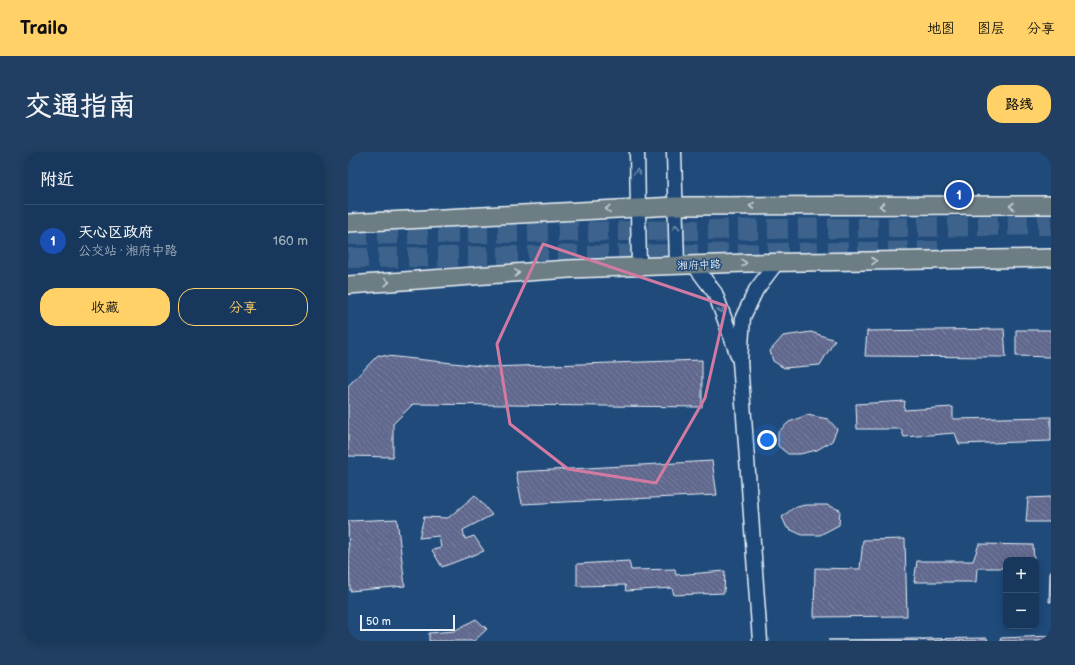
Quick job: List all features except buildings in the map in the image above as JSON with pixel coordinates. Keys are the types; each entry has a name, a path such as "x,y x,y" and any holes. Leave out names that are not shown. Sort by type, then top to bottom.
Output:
{"main road":[{"path":"348,223 675,206 1051,205"},
{"name":"湘府中路","path":"348,285 569,270 639,267 777,262 1051,258"}],"street":[{"path":"637,152 639,267"},
{"path":"674,152 677,266"},
{"path":"760,641 740,361 743,317 756,290 777,262"},
{"path":"694,265 715,292 740,361"}],"highlighted area":[{"path":"543,244 726,306 705,398 656,483 568,469 510,424 497,344"}],"tunnel":[{"path":"348,235 1051,225"},
{"path":"348,258 944,251"}],"place":[{"name":"天心区政府","path":"959,195"}]}
